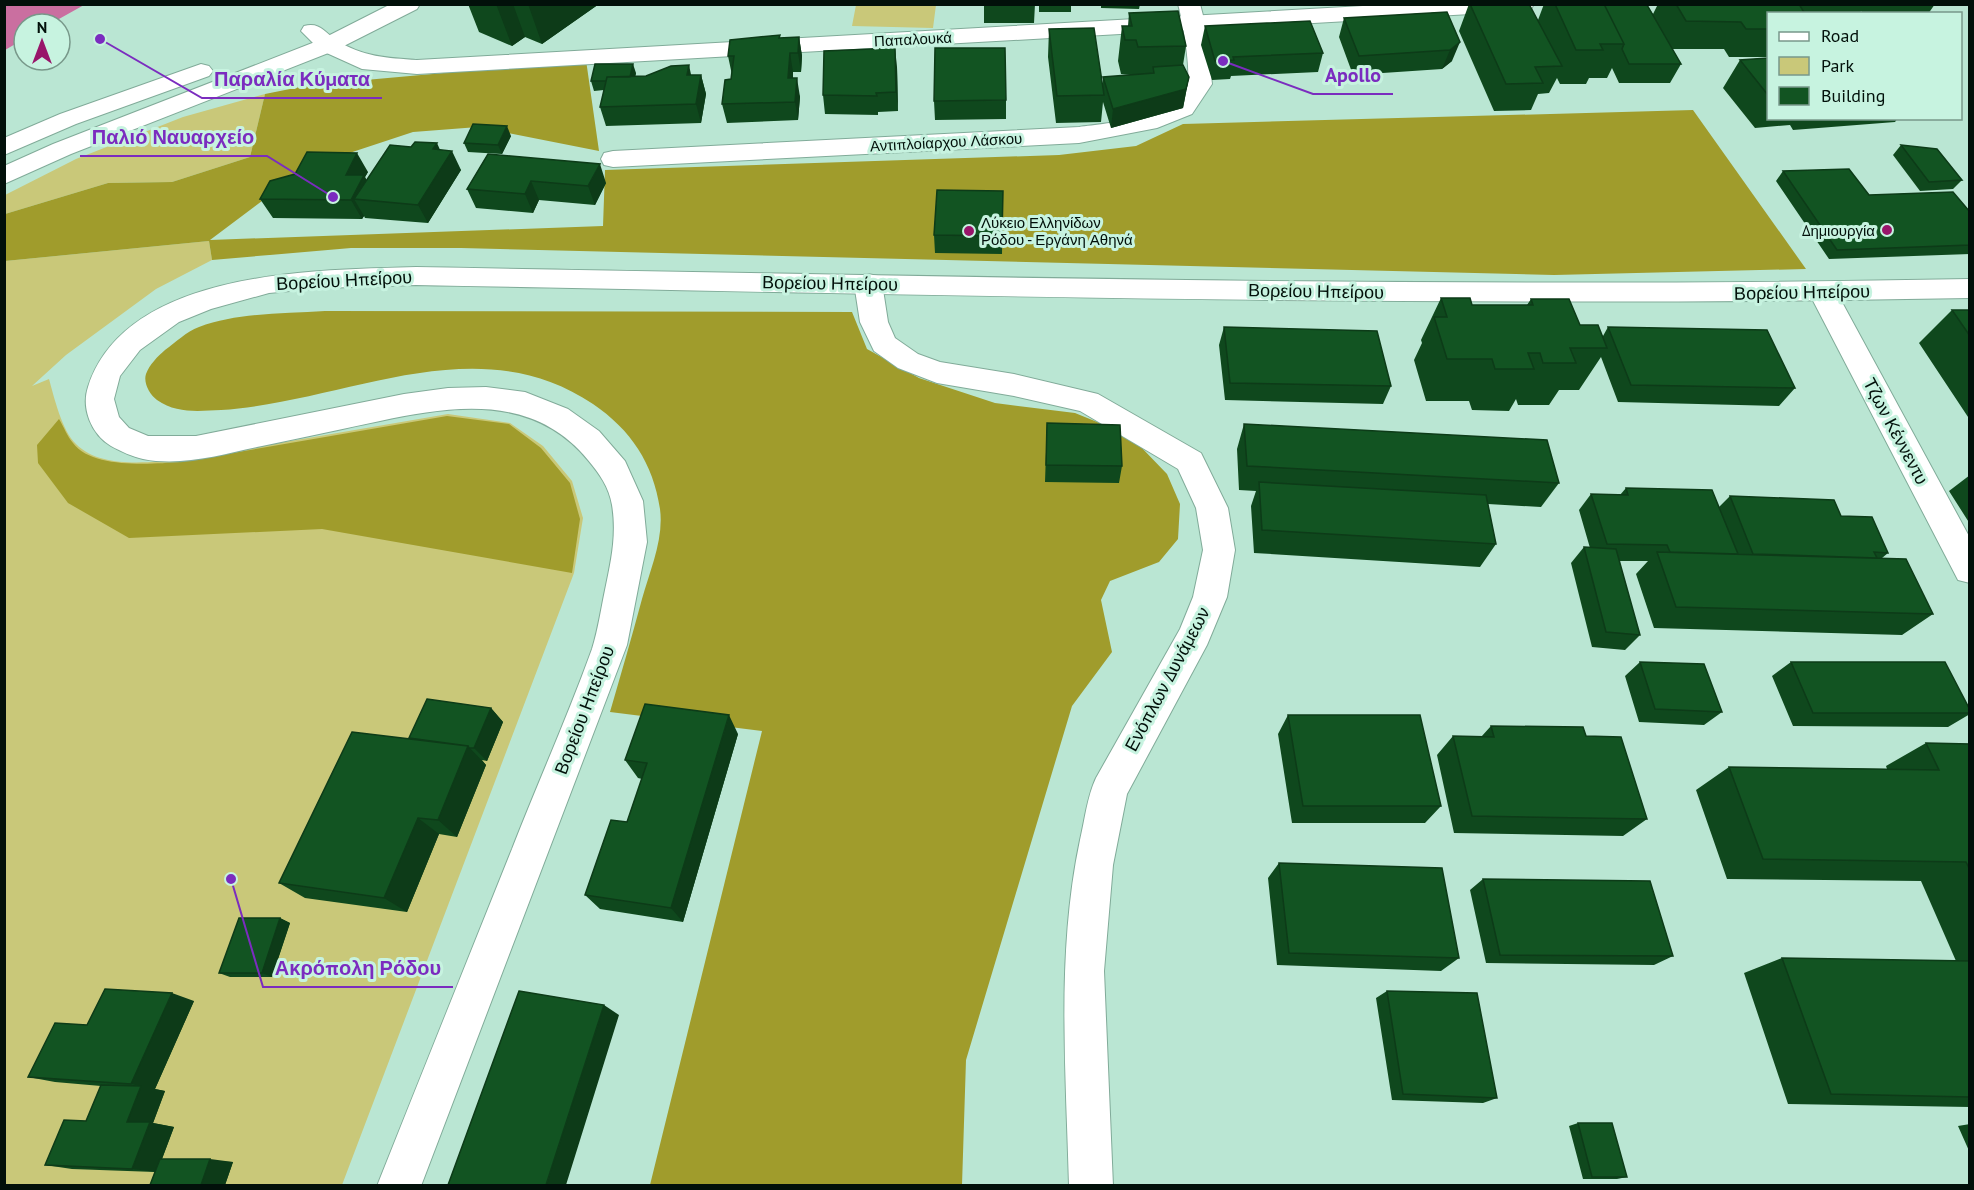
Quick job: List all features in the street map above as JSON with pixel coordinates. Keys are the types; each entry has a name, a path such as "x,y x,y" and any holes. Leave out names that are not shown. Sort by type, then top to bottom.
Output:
{"street":[{"path":"4,147 68,120 320,38 368,4"},
{"path":"4,176 320,38 409,4"},
{"name":"Παπαλουκά","path":"320,38 370,64 417,67 1192,14 1523,4"},
{"name":"Αντιπλοίαρχου Λάσκου","path":"613,159 1079,135 1148,123 1184,109 1200,84 1192,14"},
{"name":"Βορείου Ηπείρου","path":"399,1185 610,645 631,542 627,501 614,470 588,439 558,417 525,403 486,398 448,399 404,405 196,448 146,448 118,436 105,422 99,399 107,373 130,343 169,315 231,292 270,284 321,279 416,276 1615,294 1823,293 1970,288"},
{"name":"Ενόπλων Δυνάμεων","path":"868,283 874,322 884,344 908,361 937,372 1014,385 1088,402 1190,461 1212,508 1219,550 1210,597 1194,635 1109,790 1094,865 1084,971 1091,1185"},
{"name":"Τζων Κέννεντυ","path":"1823,293 1970,570"}],"green space":[{"path":"856,5 936,5 933,28 852,26"},
{"path":"265,94 250,157 172,182 108,183 5,214 5,195 76,159 183,117"},
{"path":"209,241 212,260 156,289 66,355 32,386 49,379 63,422 76,444 86,452 111,461 154,462 180,460 448,414 510,423 543,446 572,481 583,518 574,573 342,1185 5,1186 5,261"}],"shaded area":[{"path":"5,4 84,5 71,12 12,12 12,46 5,50"},
{"path":"586,60 599,151 478,127 413,132 307,167 210,240 603,226 605,170 1059,155 1136,146 1183,124 1693,110 1806,269 1554,275 461,248 351,248 212,260 209,241 5,261 5,214 108,183 172,182 250,157 265,94 310,85"},
{"path":"325,311 852,312 867,349 919,378 995,403 1075,413 1112,428 1139,445 1167,474 1180,504 1178,539 1159,562 1110,581 1101,600 1112,652 1072,706 966,1060 962,1185 650,1185 762,731 610,712 656,554 661,520 657,492 646,462 619,425 593,404 549,381 503,370 457,369 410,374 268,404 221,410 188,411 172,408 152,395 145,381 149,367 165,350 181,337 199,327 245,316"},
{"path":"447,416 509,424 541,448 570,483 580,519 572,573 322,529 129,538 68,503 38,463 37,445 59,419 71,440 82,451 108,461 138,464 180,462"}],"building":[{"path":"1470,4 1529,4 1562,66 1535,67 1543,83 1506,84"},
{"path":"1555,4 1604,4 1624,44 1600,44 1603,50 1576,50"},
{"path":"1604,4 1647,5 1681,64 1629,64 1622,49 1624,44"},
{"path":"1676,4 1799,4 1804,12 1767,12 1767,29 1746,29 1741,22 1686,21"},
{"path":"1178,11 1186,46 1138,47 1136,40 1125,40 1122,26 1132,26 1129,13"},
{"path":"1447,12 1460,42 1450,50 1359,56 1344,18"},
{"path":"1310,21 1323,53 1233,57 1234,60 1215,61 1205,26"},
{"path":"1094,28 1104,95 1057,96 1049,29"},
{"path":"780,35 779,38 799,37 798,53 790,53 788,78 797,78 795,102 722,104 725,80 731,79 734,56 728,56 730,40"},
{"path":"895,48 896,92 876,93 877,96 823,95 824,51"},
{"path":"935,48 1005,48 1006,100 934,101"},
{"path":"1767,58 1767,94 1740,60"},
{"path":"595,64 633,64 630,77 607,77 606,81 591,81"},
{"path":"689,65 687,75 701,75 696,104 600,107 607,77 646,76 671,66"},
{"path":"1183,65 1189,77 1186,89 1113,109 1103,77 1154,73 1153,67"},
{"path":"473,124 507,126 498,145 464,143"},
{"path":"415,142 437,143 433,149 452,151 418,205 354,199 390,145 411,147"},
{"path":"1901,145 1937,149 1962,180 1929,182"},
{"path":"307,152 357,153 346,175 364,175 351,200 260,199 270,181 295,174"},
{"path":"488,154 600,164 588,186 531,181 525,194 467,189"},
{"path":"1849,169 1869,195 1953,192 1970,212 1970,245 1837,250 1783,171"},
{"path":"937,190 1003,191 1002,236 934,235"},
{"path":"1441,298 1470,298 1472,305 1533,305 1531,299 1569,299 1580,325 1598,325 1607,348 1570,348 1576,363 1543,363 1540,353 1528,353 1534,369 1495,369 1492,359 1447,359 1434,317 1447,317"},
{"path":"1952,310 1970,310 1970,336"},
{"path":"1224,327 1377,331 1391,386 1230,383"},
{"path":"1608,327 1767,330 1795,388 1631,385"},
{"path":"1047,423 1120,425 1122,466 1046,465"},
{"path":"1244,424 1547,440 1559,483 1247,466"},
{"path":"1259,482 1486,495 1496,544 1262,530"},
{"path":"1626,488 1712,490 1738,554 1670,552 1667,545 1607,544 1591,494 1628,495"},
{"path":"1730,496 1834,500 1841,516 1872,517 1888,553 1874,552 1877,558 1753,554"},
{"path":"1584,547 1616,549 1640,635 1606,632"},
{"path":"1657,552 1906,559 1933,614 1676,607"},
{"path":"1640,662 1704,664 1722,712 1655,709"},
{"path":"1791,662 1945,662 1970,713 1813,713"},
{"path":"427,699 491,708 474,748 409,738"},
{"path":"645,704 729,715 671,908 585,895 611,820 627,822 647,763 625,760"},
{"path":"1288,715 1420,715 1441,806 1303,806"},
{"path":"1491,726 1583,727 1586,736 1621,737 1647,819 1472,816 1453,736 1494,737"},
{"path":"352,732 468,746 438,820 418,818 384,898 279,883"},
{"path":"1926,743 1970,744 1970,870 1966,862 1763,859 1729,767 1939,770"},
{"path":"1279,863 1442,868 1459,958 1289,953"},
{"path":"1483,879 1650,881 1673,956 1500,955"},
{"path":"239,918 280,918 262,973 219,973"},
{"path":"1782,958 1970,961 1970,1097 1831,1094"},
{"path":"105,989 172,993 131,1084 28,1077 55,1023 87,1025"},
{"path":"519,991 604,1005 546,1185 448,1185"},
{"path":"1387,991 1477,993 1497,1098 1403,1094"},
{"path":"101,1085 141,1086 127,1122 150,1122 132,1169 45,1165 64,1120 86,1121"},
{"path":"1578,1123 1612,1123 1627,1177 1592,1177"},
{"path":"160,1159 210,1159 201,1185 150,1185"}],"place":[{"name":"Παραλία Κύματα","path":"100,39"},
{"name":"Apollo","path":"1223,61"},
{"name":"Παλιό Ναυαρχείο","path":"333,197"},
{"name":"Δημιουργία","path":"1887,230"},
{"name":"Λύκειο Ελληνίδων Ρόδου - Εργάνη Αθηνά","path":"969,231"},
{"name":"Ακρόπολη Ρόδου","path":"231,879"}]}
